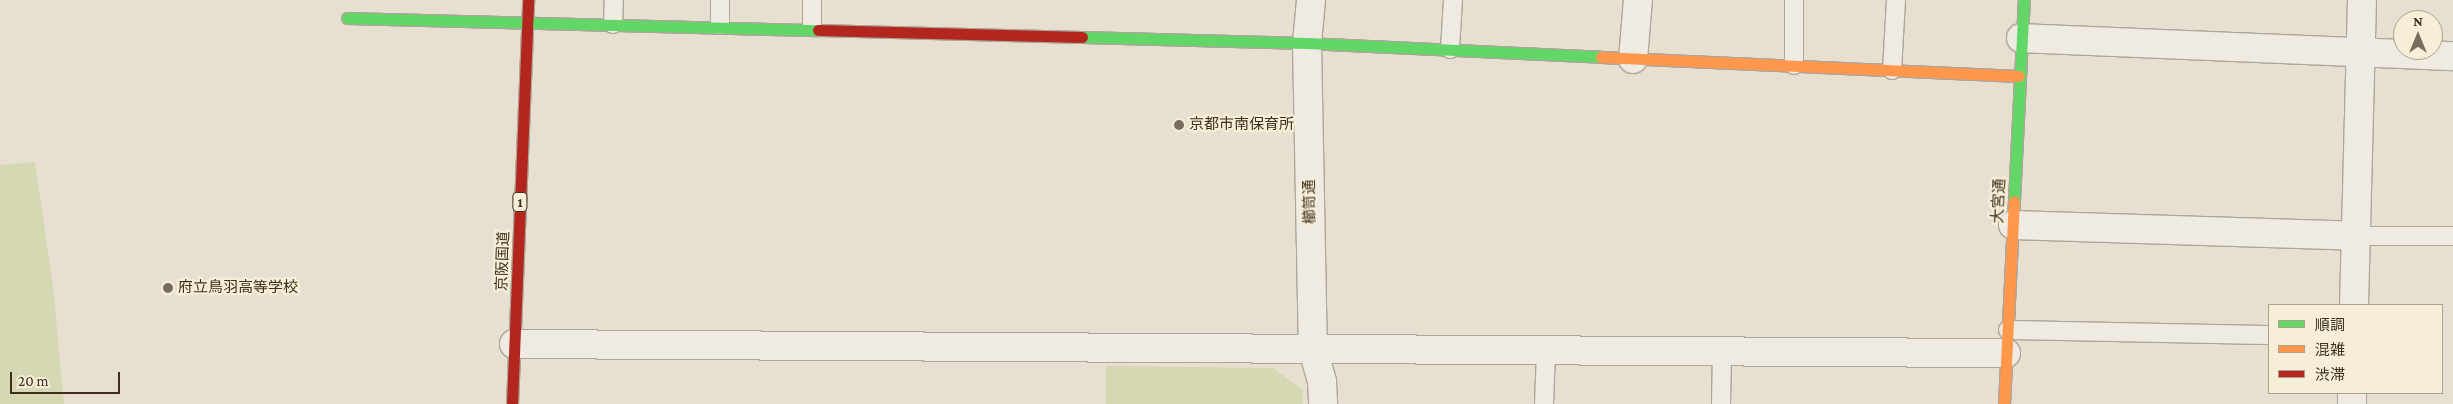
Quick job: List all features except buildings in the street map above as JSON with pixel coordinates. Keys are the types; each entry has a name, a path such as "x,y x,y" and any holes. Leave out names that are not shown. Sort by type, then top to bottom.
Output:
{"main road":[{"name":"京阪国道","path":"512,404 528,0"},
{"name":"大宮通","path":"2004,404 2024,0"},
{"path":"347,18 812,27 1307,42 2019,76"}],"street":[{"name":"櫛笥通","path":"1311,0 1307,42 1313,350 1322,382 1323,404"},
{"path":"1633,59 1638,0"},
{"path":"2354,304 2354,236 2362,0"},
{"path":"2021,38 2453,56"},
{"path":"2013,225 2354,236"},
{"path":"514,344 1722,352 2007,341"}],"lane":[{"path":"613,24 614,0"},
{"path":"720,0 720,26"},
{"path":"812,0 812,27"},
{"path":"1450,49 1453,0"},
{"path":"1794,0 1794,65"},
{"path":"1892,70 1896,0"},
{"path":"2354,236 2453,236"},
{"path":"2007,341 2268,335"},
{"path":"1544,404 1546,351"},
{"path":"1721,404 1722,352"}],"green space":[{"path":"35,162 53,286 64,404 0,404 0,165"},
{"path":"1106,366 1273,368 1303,390 1303,404 1106,404"}],"traffic: fast":[{"path":"2014,201 2024,0"},
{"path":"347,18 818,30"},
{"path":"1082,37 1307,43 1601,57"}],"traffic: slow":[{"path":"1601,57 2019,76"},
{"path":"2004,404 2014,201"}],"traffic: jam":[{"path":"512,404 528,0"},
{"path":"818,30 1082,37"}],"place":[{"name":"京都市南保育所","path":"1179,125"},
{"name":"府立鳥羽高等学校","path":"168,288"}]}
